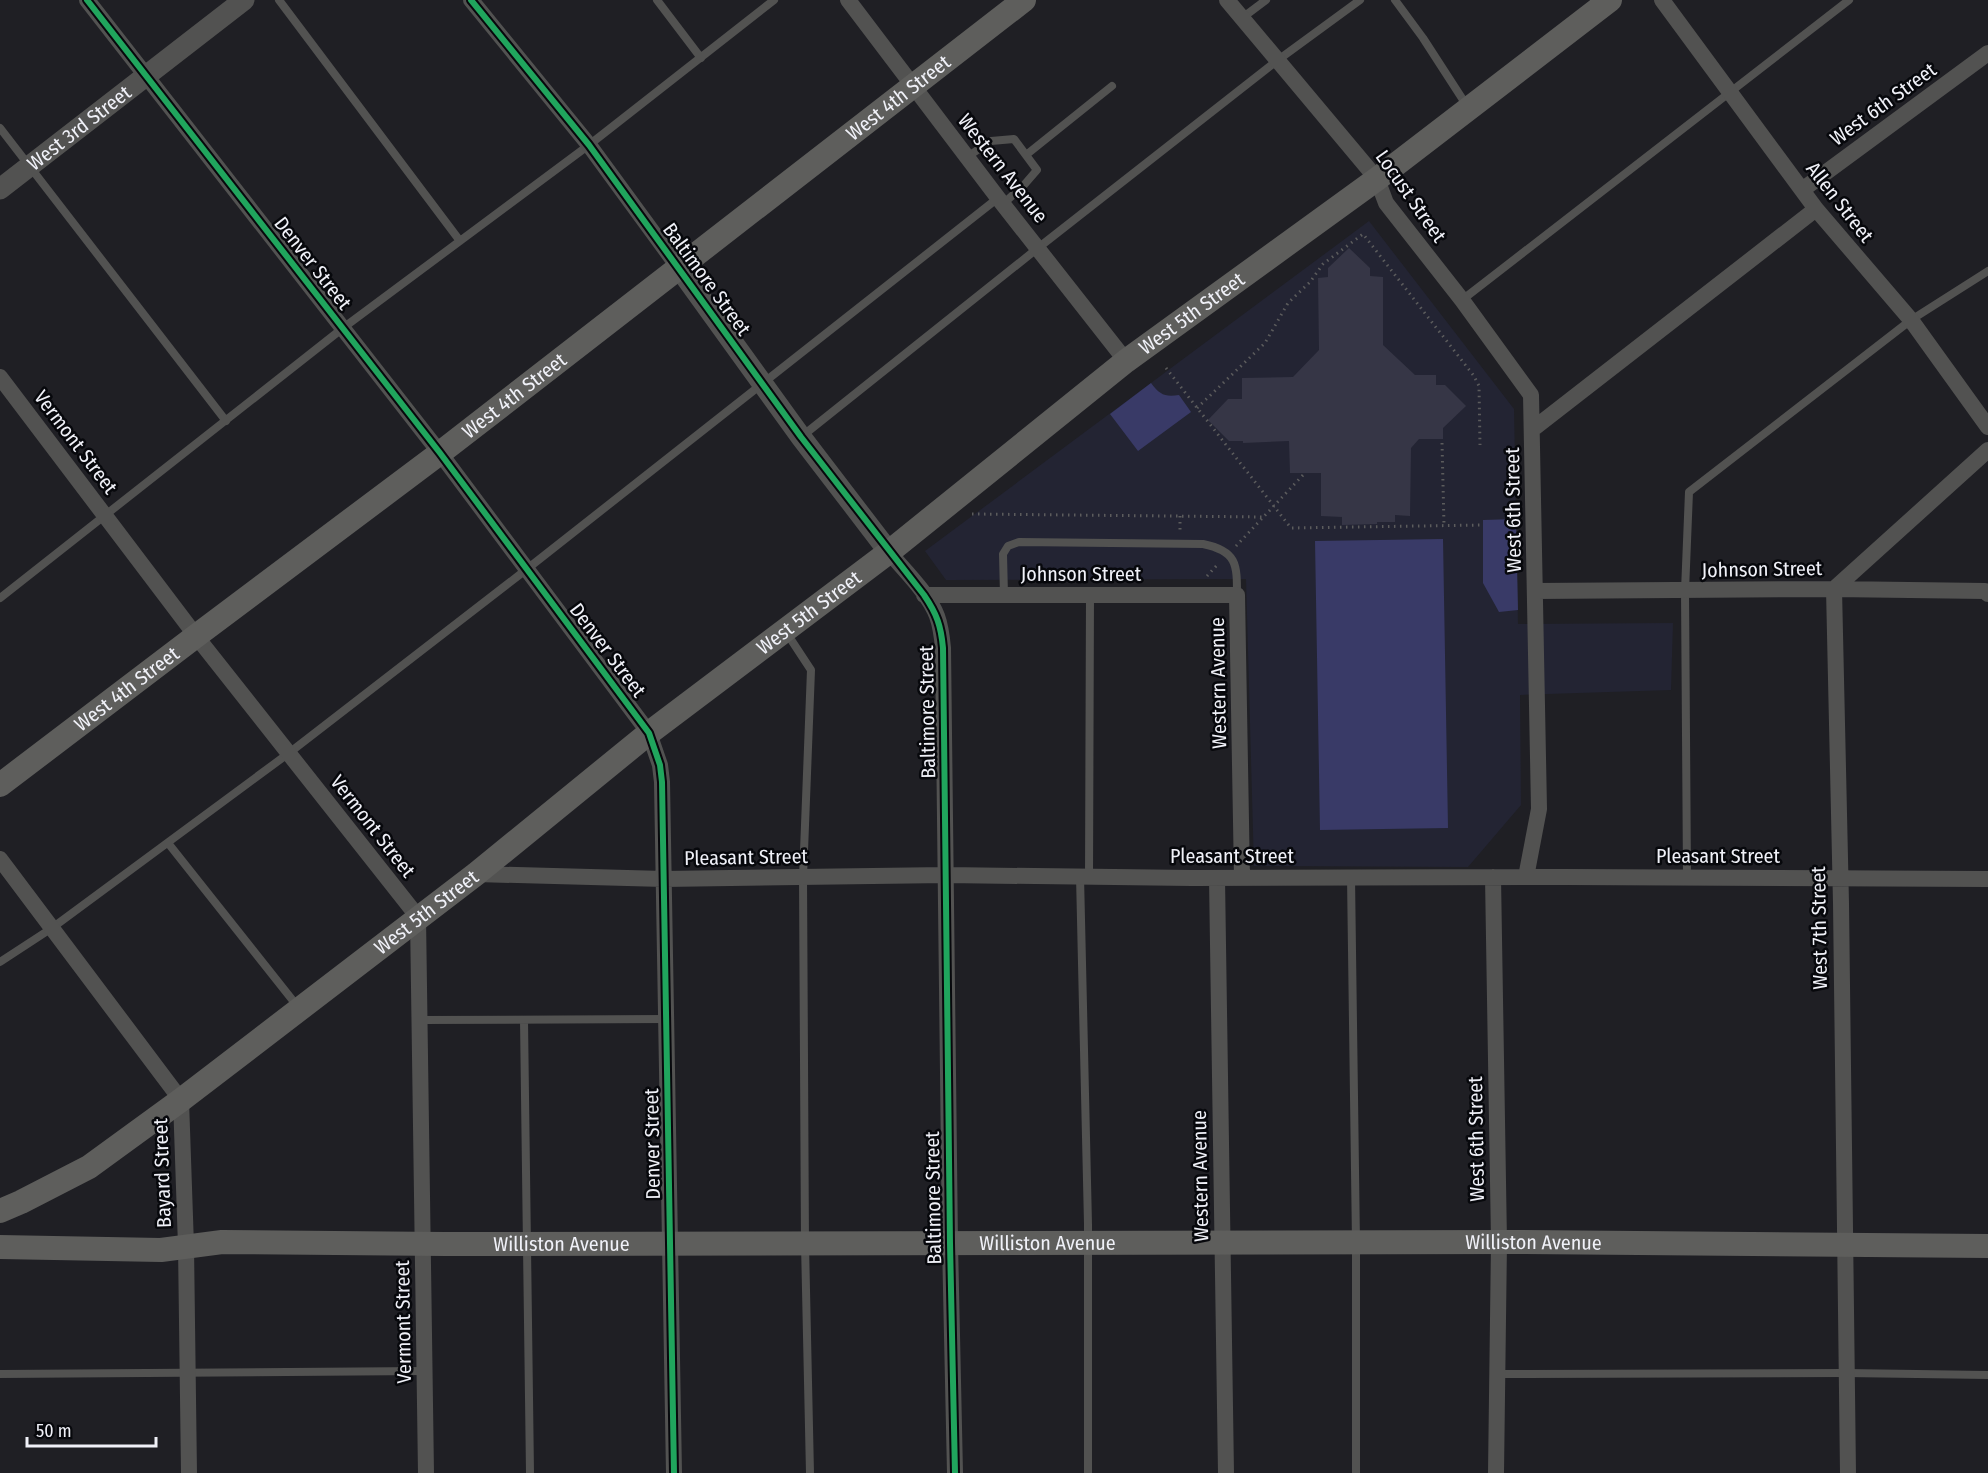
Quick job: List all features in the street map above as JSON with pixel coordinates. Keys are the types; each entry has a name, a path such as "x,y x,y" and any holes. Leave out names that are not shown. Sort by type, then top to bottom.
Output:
{"main road":[{"name":"West 4th Street","path":"0,785 440,453 1024,0"},
{"name":"West 5th Street","path":"0,1211 89,1167 180,1100 476,874 649,733 889,552 1126,361 1377,179 1610,0"},
{"name":"Williston Avenue","path":"0,1247 160,1250 222,1242 1222,1244 1499,1242 1988,1246"}],"street":[{"name":"Denver Street","path":"87,0 440,453 649,733 660,765 662,782 674,1473"},
{"name":"West 3rd Street","path":"0,189 244,0"},
{"name":"Baltimore Street","path":"471,0 589,145 801,437 924,595 936,614 941,629 955,1473"},
{"name":"Western Avenue","path":"848,0 1126,361"},
{"name":"Locust Street","path":"1227,0 1377,179 1386,203 1462,300 1531,395 1533,429"},
{"name":"Allen Street","path":"1662,0 1816,209 1911,320 1988,427"},
{"name":"West 6th Street","path":"1802,190 1988,52"},
{"name":"West 6th Street","path":"1526,877 1539,809 1533,429 1816,209"},
{"name":"Vermont Street","path":"0,377 196,636 418,917 426,1473"},
{"path":"1834,589 1988,450"},
{"name":"Johnson Street","path":"1535,591 1834,589 1985,591 1988,594"},
{"name":"West 7th Street","path":"1834,589 1848,1473"},
{"name":"Johnson Street","path":"924,595 1237,595"},
{"name":"Western Avenue","path":"1237,595 1242,878"},
{"name":"Bayard Street","path":"0,859 180,1100 186,1246 189,1473"},
{"name":"Pleasant Street","path":"476,874 664,879 946,875 1217,878 1988,879"},
{"name":"West 6th Street","path":"1492,877 1499,1242 1496,1473"},
{"name":"Western Avenue","path":"1217,878 1226,1473"}],"lane":[{"path":"279,0 460,241"},
{"path":"657,0 700,58"},
{"path":"0,598 343,328 589,145 774,0"},
{"path":"1242,18 1266,0"},
{"path":"801,437 1278,60 1360,0"},
{"path":"1395,0 1423,38 1469,109"},
{"path":"1462,300 1850,0"},
{"path":"1026,154 1112,86"},
{"path":"0,128 226,421"},
{"path":"0,962 52,928 289,753 527,569 762,382 1024,185 1037,170 1014,139 991,141 967,157"},
{"path":"1687,877 1685,591 1689,492 1911,320 1988,271"},
{"path":"1004,595 1003,554 1008,546 1019,542 1203,544 1220,547 1235,563 1237,595"},
{"path":"1088,1473 1084,877 1090,595"},
{"path":"785,630 811,670 803,877 810,1473"},
{"path":"168,843 299,1009"},
{"path":"1351,877 1356,1243 1356,1473"},
{"path":"419,1020 666,1019"},
{"path":"524,1020 530,1473"},
{"path":"0,1374 425,1371"},
{"path":"1497,1374 1988,1375"}],"path":[{"path":"1197,408 1265,343 1288,303 1310,282 1323,264 1363,234 1474,376 1479,386 1480,445"},
{"path":"1166,368 1291,528 1483,525"},
{"path":"1442,443 1444,525"},
{"path":"1207,576 1305,473"},
{"path":"972,514 1263,517"},
{"path":"1180,516 1180,535"}],"shaded area":[{"path":"1369,221 1514,409 1518,624 1673,623 1671,690 1520,695 1521,805 1468,867 1254,866 1246,579 946,580 925,551"},
{"path":"1151,383 1163,394 1179,395 1191,412 1138,451 1110,414"},
{"path":"1516,519 1518,610 1499,612 1483,583 1483,520"},
{"path":"1443,539 1448,828 1320,830 1315,541"}],"building":[{"path":"1349,248 1370,268 1370,276 1383,277 1383,345 1415,375 1436,375 1436,385 1445,385 1466,406 1443,428 1443,439 1419,439 1411,448 1410,516 1395,515 1395,522 1342,525 1342,517 1321,516 1321,473 1290,473 1289,441 1243,443 1243,441 1229,441 1208,420 1228,399 1242,399 1242,378 1293,377 1319,350 1318,278 1328,277 1328,268"}],"cycle path":[{"path":"87,0 440,453 649,733 660,765 662,782 674,1473"},
{"path":"471,0 589,145 801,437 924,595 938,620 943,648 955,1473"}]}
